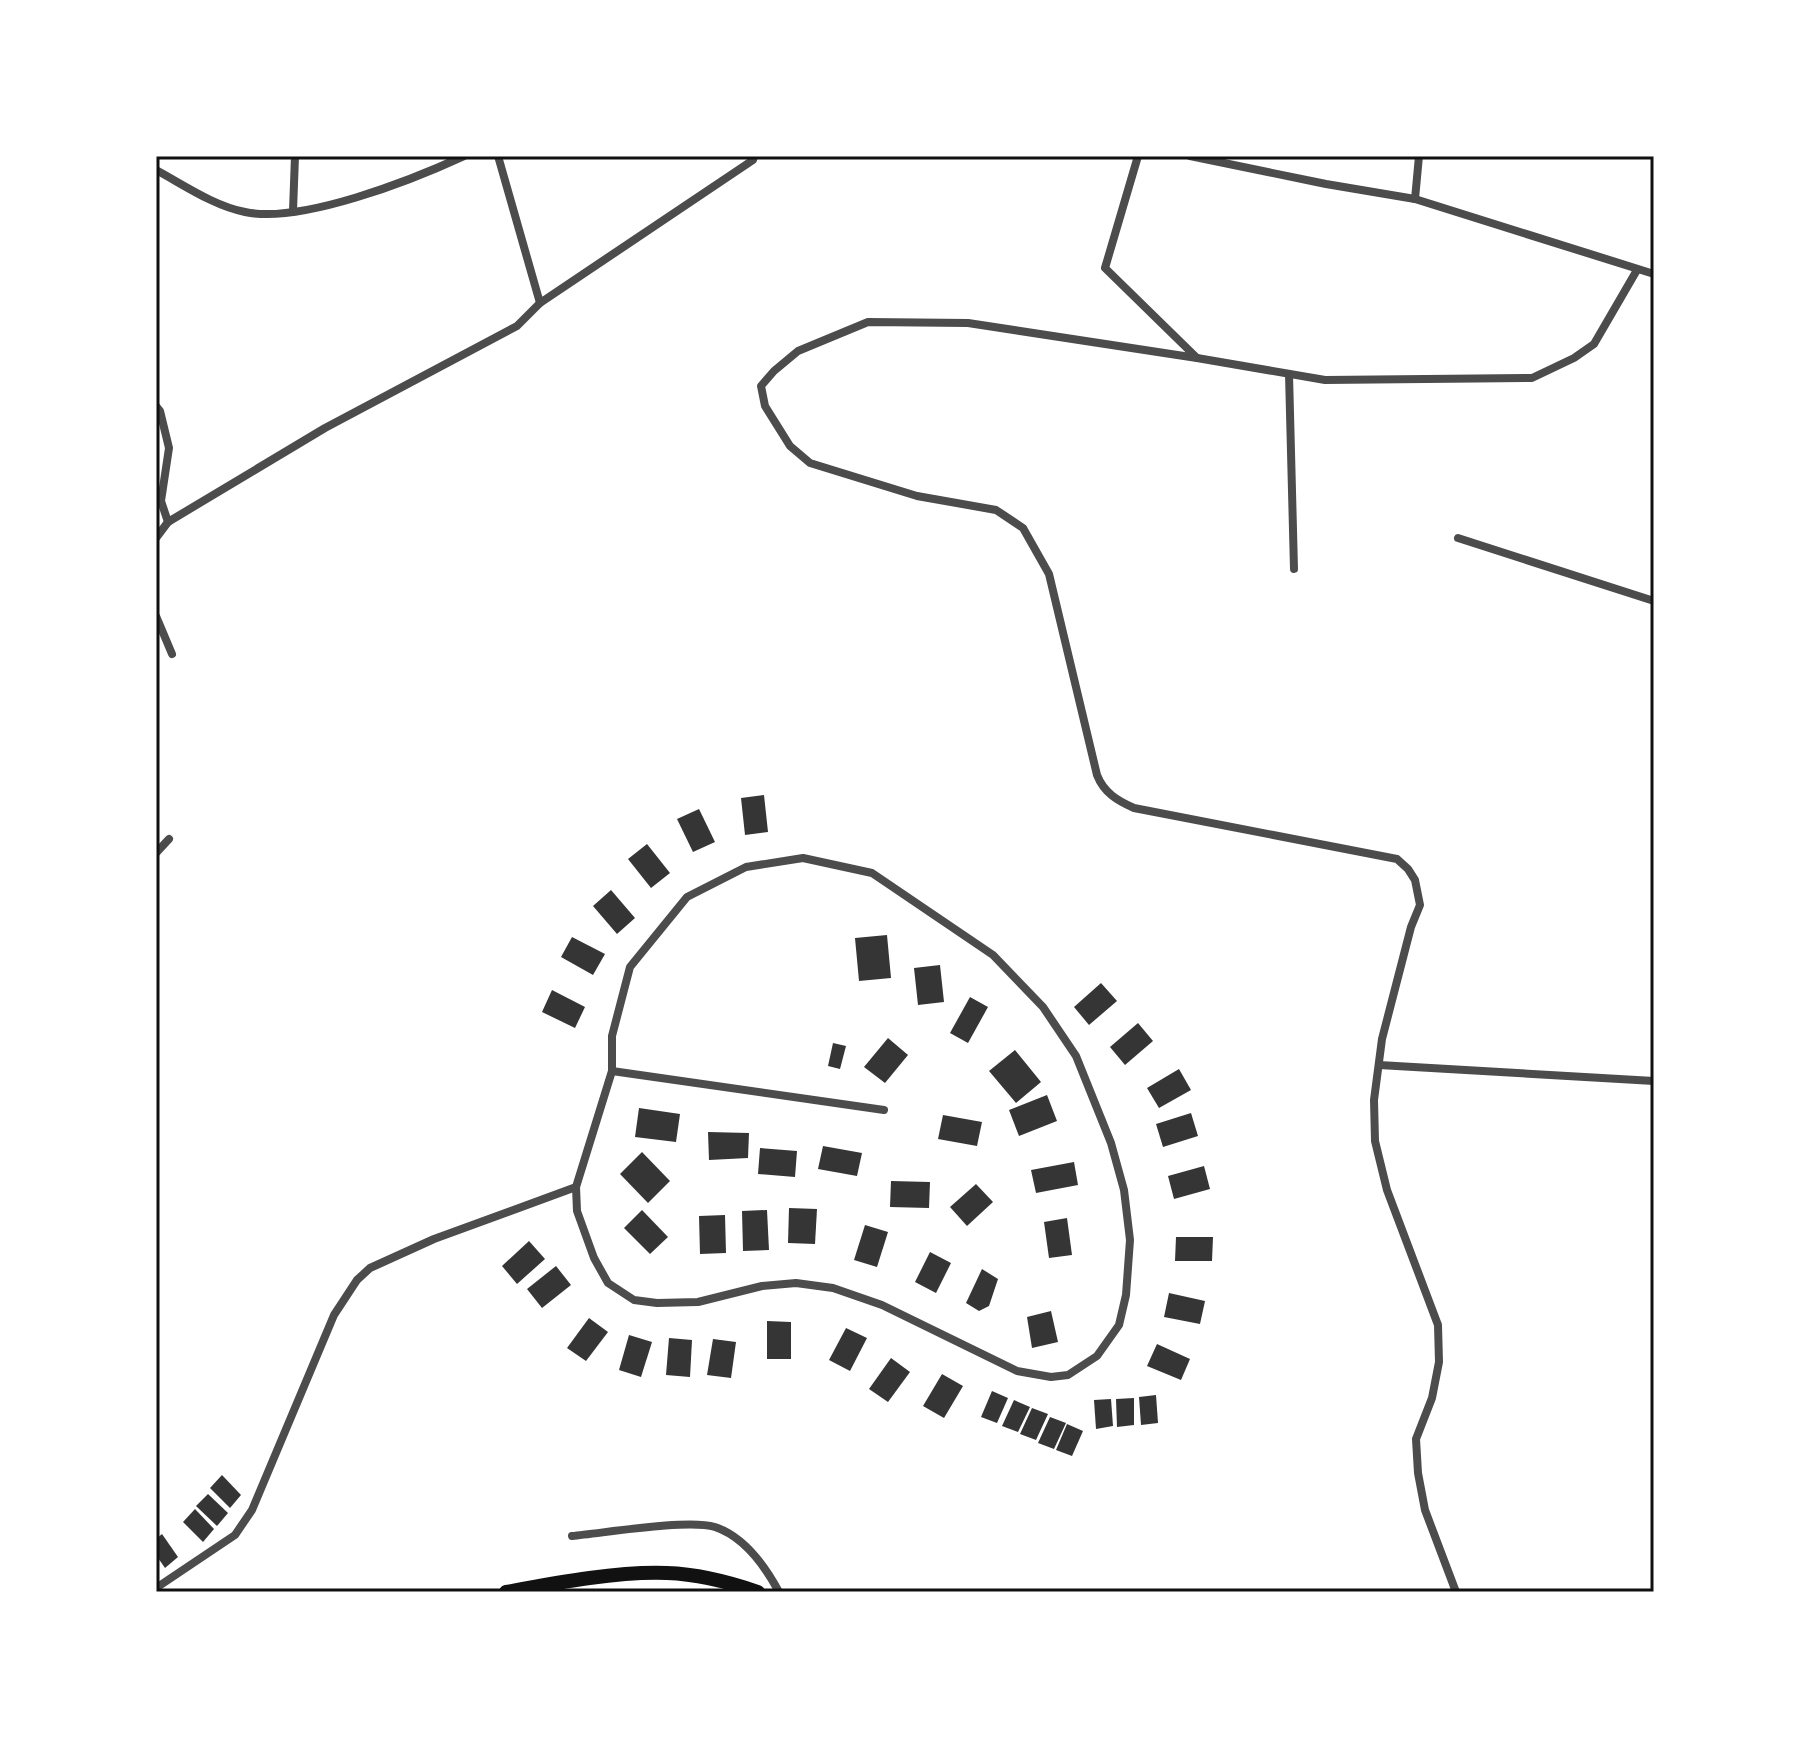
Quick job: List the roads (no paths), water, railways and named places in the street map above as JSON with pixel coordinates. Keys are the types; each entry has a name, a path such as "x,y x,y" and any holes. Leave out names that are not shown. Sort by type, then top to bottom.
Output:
{"main road":[{"path":"506,1592 666,1573 732,1584 758,1592"}],"street":[{"path":"293,211 295,156"},
{"path":"156,170 212,200 242,212 267,216 389,186 464,156"},
{"path":"498,156 540,303"},
{"path":"156,538 168,522 325,428 517,326 540,303 753,160 754,156"},
{"path":"1138,156 1105,268 1197,358"},
{"path":"1190,156 1415,199 1654,274"},
{"path":"1415,199 1419,156"},
{"path":"1456,1592 1425,1510 1418,1473 1416,1439 1432,1398 1439,1362 1438,1325 1387,1190 1375,1141 1374,1100 1382,1039 1420,905 1415,880 1397,859 1134,808 1119,802 1102,786 1097,775 1049,574 1023,528 996,510 917,496 810,463 790,446 765,406 761,386 798,351 868,322 968,323 1325,380 1532,378 1574,358 1594,344 1637,270"},
{"path":"1289,374 1294,569"},
{"path":"156,406 169,448 161,501 168,522"},
{"path":"1458,538 1654,601"},
{"path":"156,616 172,654"},
{"path":"156,853 169,839"},
{"path":"803,858 872,873 993,955 1043,1007 1076,1056 1111,1143 1124,1190 1130,1240 1126,1295 1119,1325 1097,1356 1068,1375 1051,1377 1004,1366 882,1305 833,1288 796,1283 762,1286 698,1302 634,1300 608,1283 594,1258 577,1211 576,1187 612,1071 612,1036 630,967 687,897 746,867 803,858"},
{"path":"1379,1065 1654,1081"},
{"path":"612,1071 884,1110"},
{"path":"156,1588 235,1535 252,1510 334,1315 357,1280 370,1268 434,1239 576,1187"},
{"path":"572,1536 670,1526 712,1526 728,1533 763,1563 779,1592"}]}
